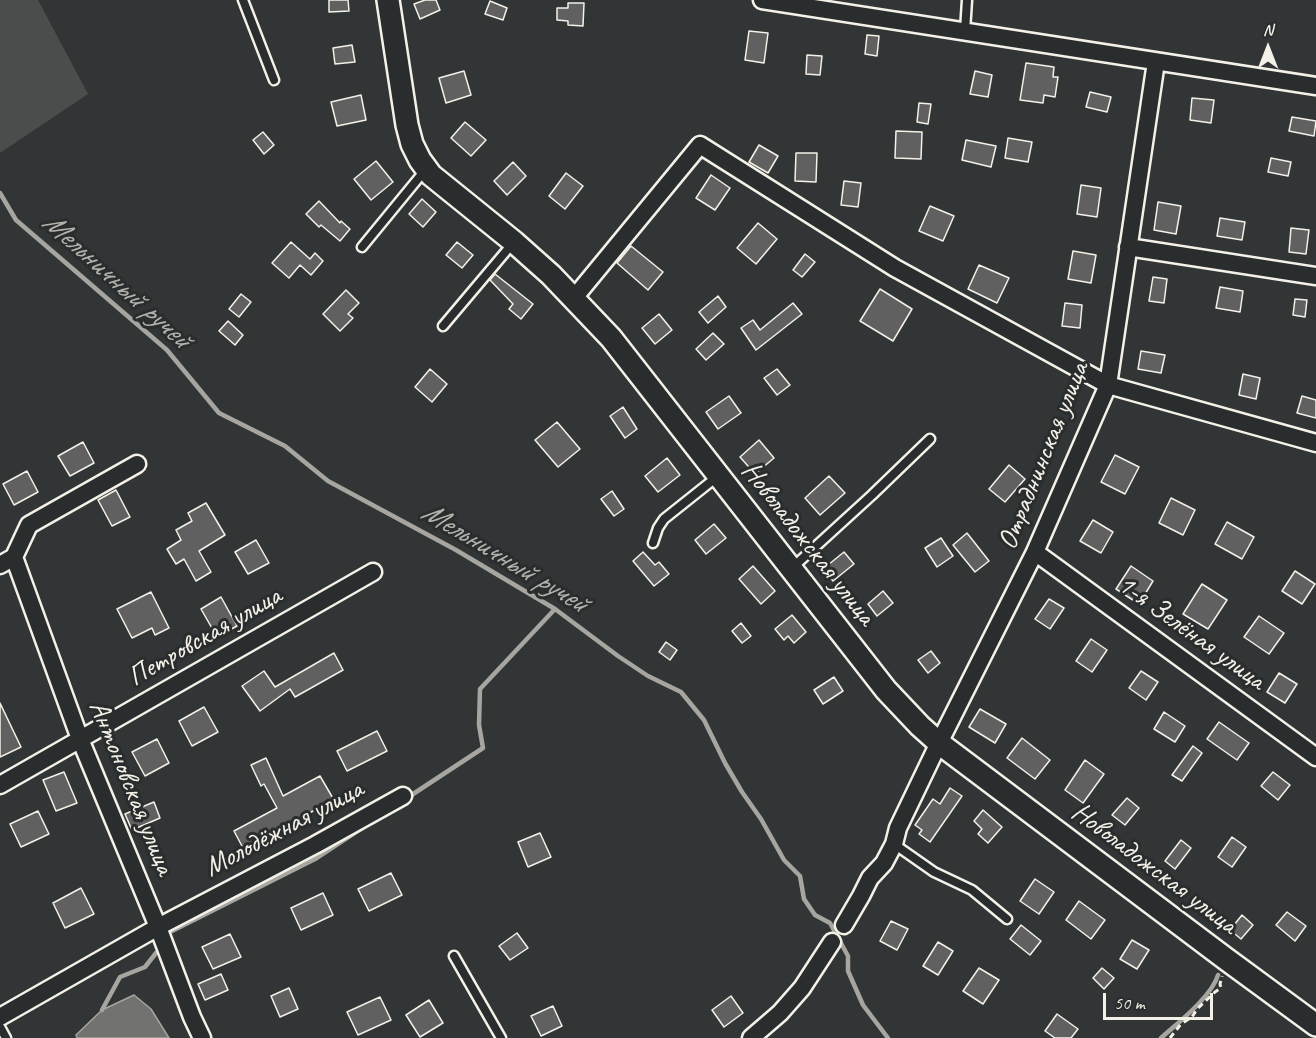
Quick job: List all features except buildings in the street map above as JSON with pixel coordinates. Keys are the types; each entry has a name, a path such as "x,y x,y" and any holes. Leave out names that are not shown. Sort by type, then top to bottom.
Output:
{"street":[{"name":"Новоладожская улица","path":"388,0 407,125 412,144 426,169 446,188 514,242 574,298 611,338 886,690 939,743 1316,1025"},
{"path":"762,0 1316,86"},
{"name":"Отраднинская улица","path":"844,925 870,878 884,863 894,844 898,828 939,743 1035,552 1108,386 1156,62"},
{"path":"574,298 700,145 895,268 1108,386 1316,443"},
{"path":"1128,247 1316,276"},
{"path":"7,561 29,525 137,464"},
{"name":"1-я Зелёная улица","path":"1035,552 1316,758"},
{"name":"Антоновская улица","path":"7,561 202,1038"},
{"name":"Петровская улица","path":"0,785 373,572"},
{"name":"Молодёжная улица","path":"0,1017 158,927 403,796"},
{"path":"751,1038 780,1013 802,988 832,942"}],"lane":[{"path":"243,0 274,80"},
{"path":"965,31 967,0"},
{"path":"362,247 426,169"},
{"path":"443,326 514,242"},
{"path":"790,569 930,439"},
{"path":"653,543 664,519 719,476"},
{"path":"894,844 934,872 972,890 1007,919"},
{"path":"454,956 501,1038"},
{"path":"0,1026 6,1038"}],"path":[{"path":"1170,1038 1181,1024 1192,1017 1197,1009 1221,988 1222,972"}],"shaded area":[{"path":"0,0 38,0 88,94 0,153"},
{"path":"134,995 151,1009 169,1038 77,1038 76,1035 102,1010"}],"waterway":[{"name":"Мельничный ручей","path":"0,193 16,220 167,350 219,413 285,446 328,481 456,550 555,609 648,676 681,692 704,720 725,763 784,860 800,876 804,899 815,915 830,923 848,956 848,971 863,1005 888,1038"},
{"path":"407,798 483,748 479,725 480,689 555,609"},
{"path":"172,931 315,859 362,828"},
{"path":"102,1010 120,977 145,967 156,953"},
{"path":"1161,1038 1202,1000 1218,975"}]}
